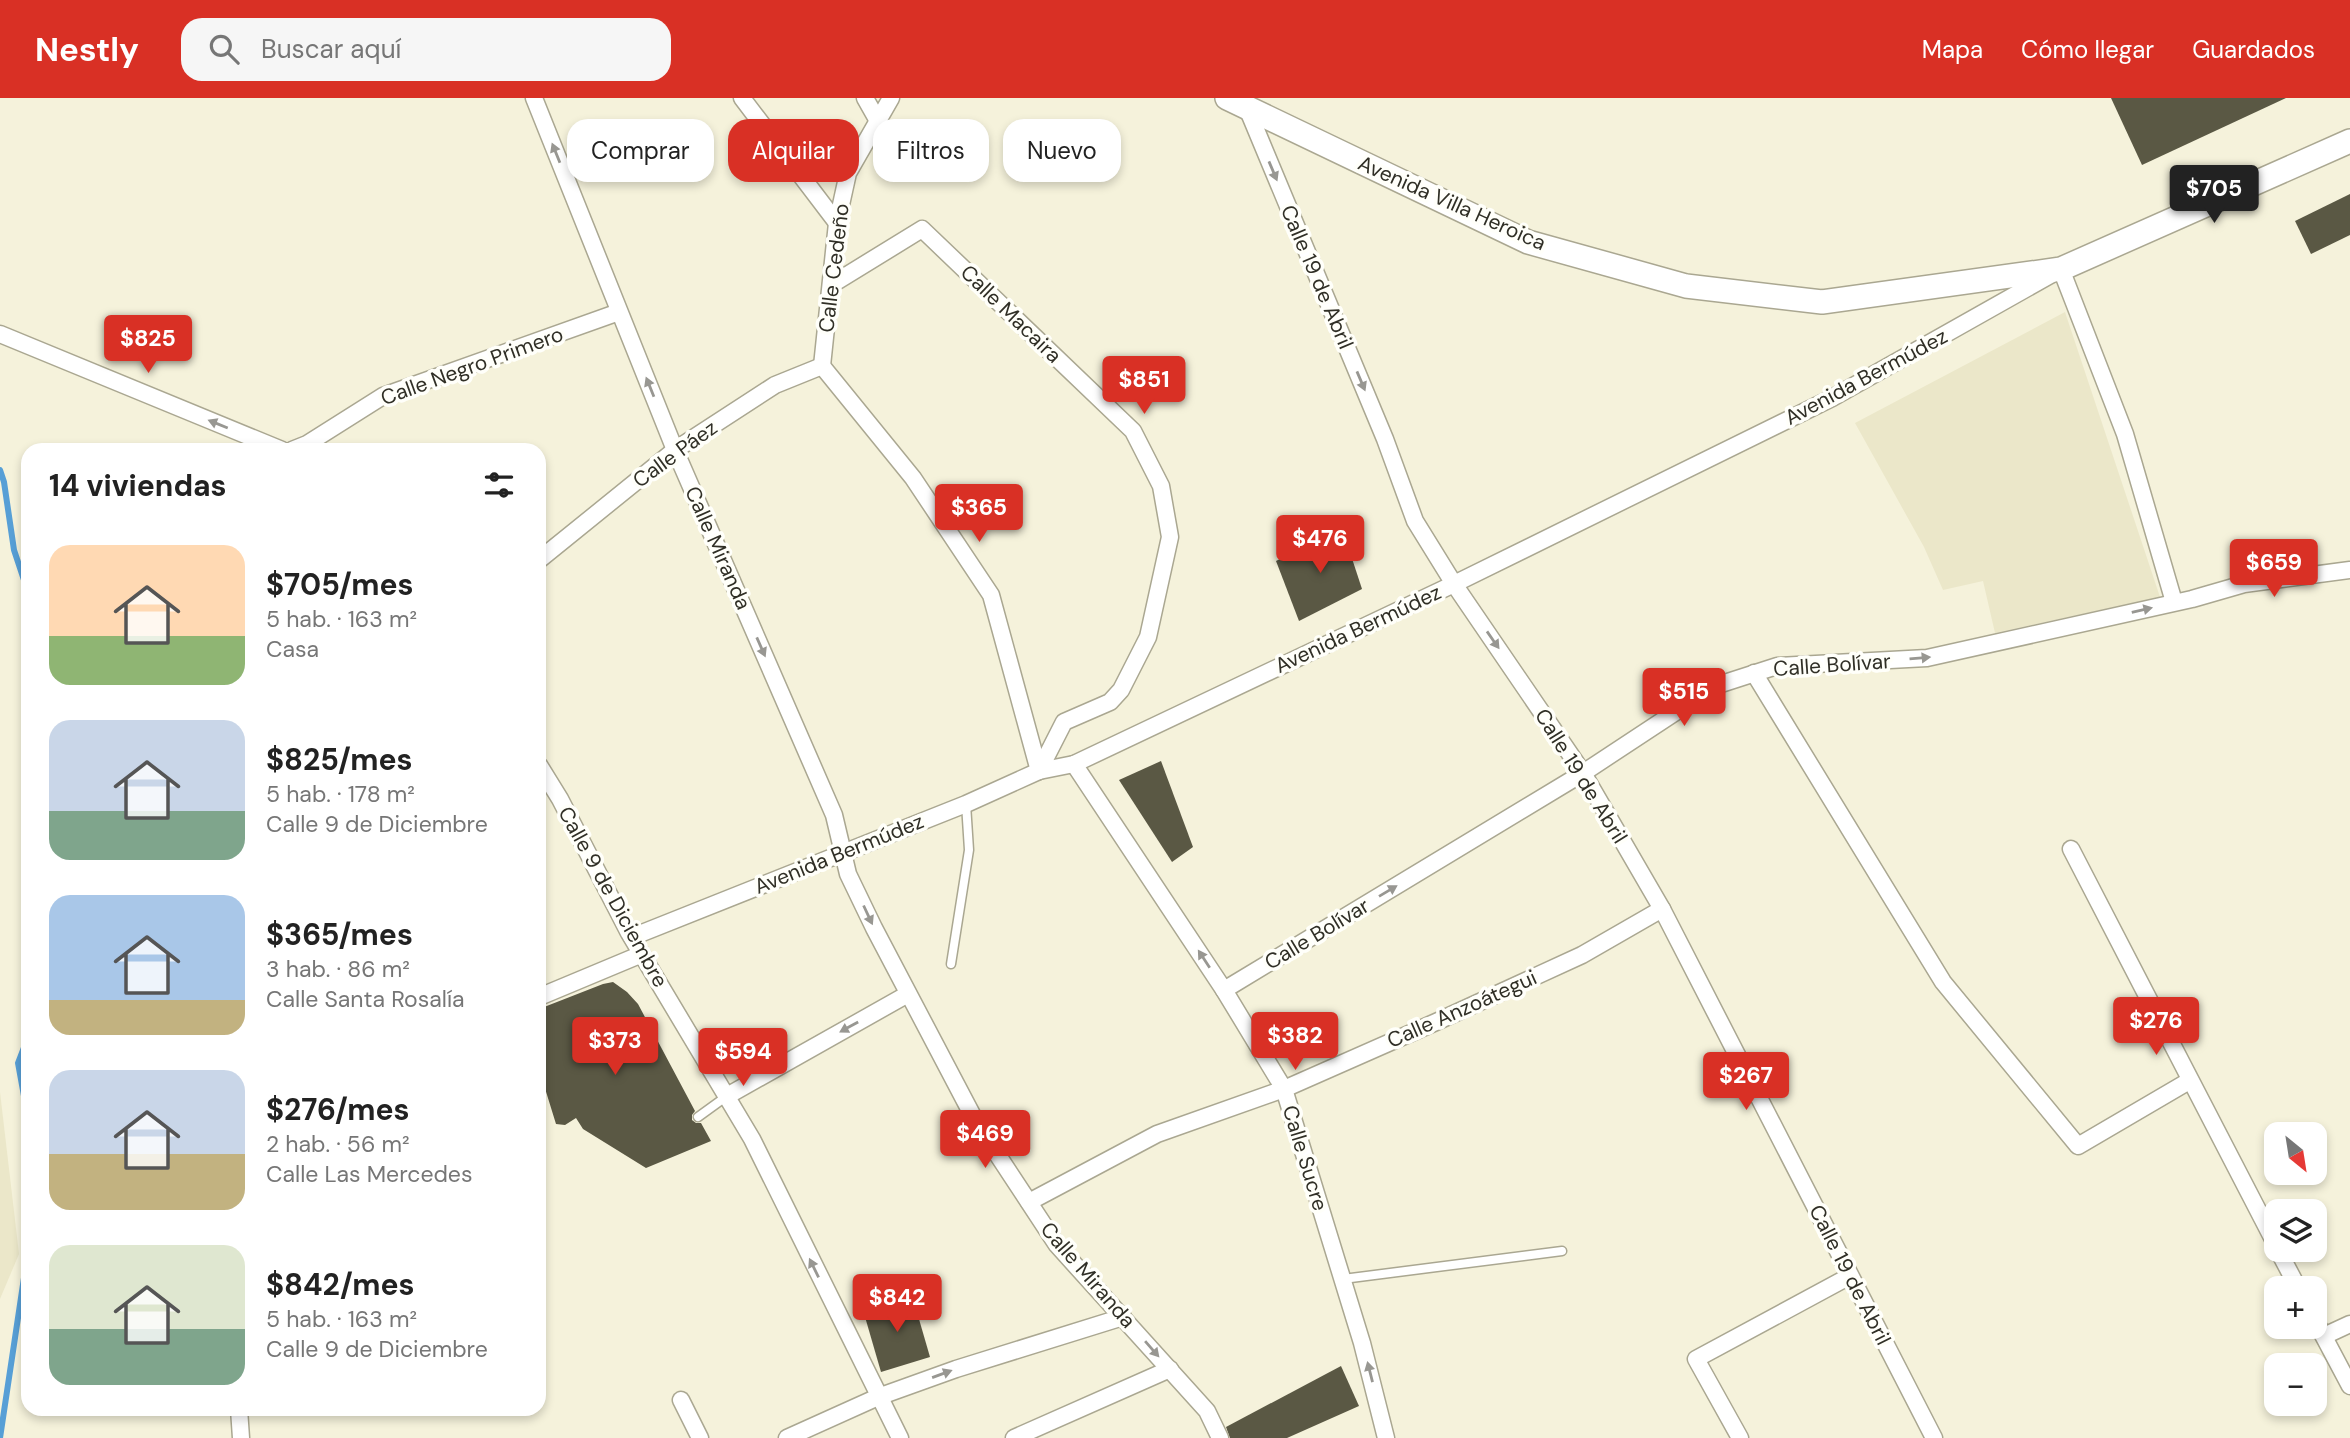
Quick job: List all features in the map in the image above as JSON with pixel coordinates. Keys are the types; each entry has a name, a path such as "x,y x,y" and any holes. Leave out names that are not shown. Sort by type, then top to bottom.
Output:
{"main road":[{"name":"Avenida Villa Heroica","path":"1237,103 1528,242 1686,286 1822,302 2061,269 2350,141"}],"street":[{"name":"Calle Miranda","path":"534,98 675,450 834,815 848,874 908,994 976,1122 1057,1245 1207,1411 1220,1438"},
{"path":"742,98 837,223"},
{"path":"864,98 877,119"},
{"name":"Calle Cedeño","path":"879,119 891,98"},
{"name":"Calle 19 de Abril","path":"1237,103 1385,439 1415,521 1454,584 1583,774 1662,909 1934,1438"},
{"name":"Calle Cedeño","path":"822,366 837,223 848,173 873,130"},
{"name":"Calle Macaira","path":"831,285 922,229 1133,431 1161,486 1170,537 1148,638 1121,690 1110,702 1063,722 1039,771"},
{"path":"2061,269 2125,433 2174,602"},
{"name":"Avenida Bermúdez","path":"632,937 966,804 1039,771 1074,764 1454,584 1832,398 2061,269"},
{"name":"Calle Negro Primero","path":"309,443 383,396 620,312"},
{"path":"0,334 265,443"},
{"path":"822,366 913,478 991,595 1039,771"},
{"name":"Calle Páez","path":"546,555 675,450 775,385 822,366"},
{"name":"Calle Bolívar","path":"1224,990 1583,774 1715,686 1777,666 1927,659 2244,584 2350,570"},
{"path":"1754,673 1943,982 2078,1146 2189,1081"},
{"name":"Calle Sucre","path":"1074,764 1224,990 1284,1089 1362,1343 1386,1438"},
{"name":"Calle 9 de Diciembre","path":"546,783 632,937 752,1139 900,1438"},
{"path":"2071,849 2264,1223"},
{"name":"Calle Anzoátegui","path":"1029,1202 1157,1134 1284,1089 1582,955 1662,909"},
{"path":"546,994 642,954"},
{"path":"727,1096 908,994"},
{"path":"1740,1438 1696,1359 1850,1276"},
{"path":"787,1438 878,1397 956,1369 1123,1317"},
{"path":"2327,1334 2350,1324"},
{"path":"2325,1339 2350,1386"},
{"path":"1014,1438 1170,1369"},
{"path":"681,1400 700,1438"},
{"path":"239,1416 241,1438"}],"lane":[{"path":"951,964 969,850 966,804"},
{"path":"698,1117 727,1096"},
{"path":"1343,1279 1562,1251"}],"shaded area":[{"path":"2065,312 2160,597 1995,633 1983,581 1943,590 1924,547 1855,423"},
{"path":"0,1092 19,1254 0,1299"}],"building":[{"path":"2111,98 2286,98 2142,165"},
{"path":"2350,194 2350,235 2311,254 2295,221"},
{"path":"1342,528 1362,589 1299,621 1276,561"},
{"path":"1161,761 1193,847 1172,862 1119,780"},
{"path":"613,982 638,1004 695,1111 692,1120 701,1123 711,1141 646,1168 583,1129 576,1118 565,1125 556,1124 546,1092 546,1006"},
{"path":"912,1295 930,1357 881,1372 863,1310"},
{"path":"1341,1366 1359,1406 1287,1438 1230,1438 1226,1427"}],"waterway":[{"path":"0,470 14,550 21,571"},
{"path":"21,1055 18,1063 21,1080"},
{"path":"0,1438 21,1298"}]}
